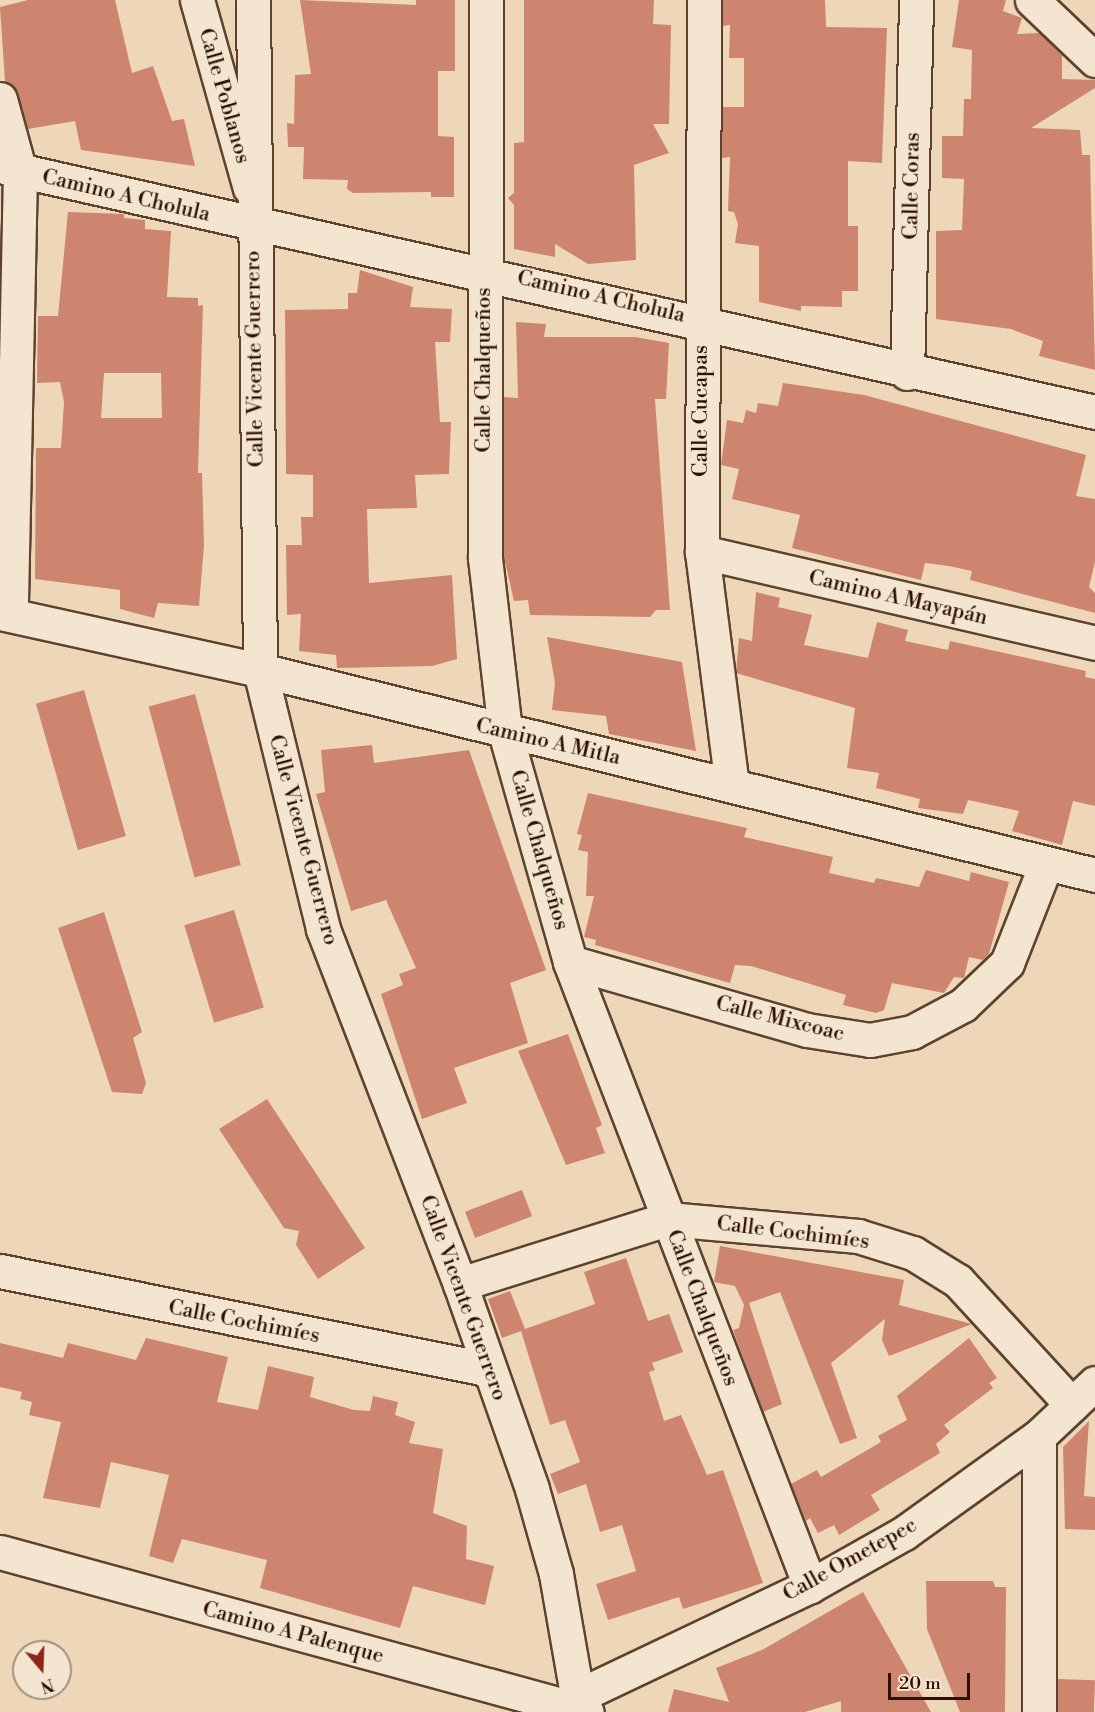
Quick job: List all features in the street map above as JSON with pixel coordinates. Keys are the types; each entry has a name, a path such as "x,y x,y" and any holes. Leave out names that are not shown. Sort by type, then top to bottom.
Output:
{"street":[{"name":"Calle Poblanos","path":"197,0 251,192"},
{"name":"Calle Vicente Guerrero","path":"254,0 251,192 260,670 323,929 460,1284 489,1370 556,1574 581,1707"},
{"name":"Calle Chalqueños","path":"486,0 483,271 485,558 505,732 570,962 810,1586"},
{"name":"Calle Cucapas","path":"704,0 701,320 702,552 732,784"},
{"name":"Calle Coras","path":"907,373 916,0"},
{"path":"1032,0 1095,60"},
{"path":"0,99 10,169 6,614"},
{"name":"Camino A Cholula","path":"10,169 253,225 483,271 701,320 907,373 1095,412"},
{"name":"Camino A Mayapán","path":"702,552 1095,643"},
{"name":"Camino A Mitla","path":"6,614 260,670 505,732 732,784 1095,875"},
{"name":"Calle Mixcoac","path":"570,962 807,1030 870,1040 912,1032 963,1005 1007,963 1046,864"},
{"name":"Calle Cochimíes","path":"460,1284 668,1219 858,1236 912,1253 958,1281 1083,1394"},
{"name":"Calle Cochimíes","path":"0,1270 489,1370"},
{"name":"Calle Ometepec","path":"581,1707 810,1586 903,1533 1039,1436 1083,1394"},
{"path":"1039,1436 1039,1712"},
{"name":"Camino A Palenque","path":"0,1552 581,1707"}],"building":[{"path":"28,0 115,0 132,73 153,66 172,121 184,119 195,166 81,150 75,121 28,129 18,94 5,81 0,7"},
{"path":"300,0 416,5 416,0 455,0 455,71 438,71 438,136 454,137 454,197 431,197 431,192 353,193 347,189 348,180 303,179 304,147 288,147 287,123 294,124 295,75 311,74"},
{"path":"524,0 654,0 653,24 671,25 669,124 653,124 669,153 634,165 636,260 588,264 555,244 555,257 514,249 514,205 508,198 514,193 514,143 524,142"},
{"path":"723,0 825,0 826,27 887,28 882,163 848,161 848,226 858,226 858,291 842,291 842,307 801,306 801,311 759,302 759,246 735,243 738,224 734,212 728,211 730,157 722,158 722,107 744,107 744,58 729,58 730,25 723,26"},
{"path":"959,0 1006,0 1003,11 1022,18 1017,34 1040,33 1062,55 1062,79 1095,80 1095,88 1031,128 1080,130 1082,155 1090,155 1095,370 1039,356 1043,341 1011,329 936,319 936,231 962,230 964,179 942,178 942,136 963,136 964,99 971,99 972,50 952,47"},
{"path":"68,212 124,214 124,218 145,220 145,229 171,231 167,297 198,298 198,306 203,305 198,473 202,473 204,545 199,606 158,603 154,618 120,609 120,590 35,579 36,448 61,448 64,402 60,382 37,383 38,316 58,316","holes":["104,373 161,373 162,418 101,418"]},
{"path":"360,270 413,287 410,307 452,309 450,342 435,342 440,422 451,422 449,474 415,475 417,508 367,509 369,583 452,575 457,659 432,666 337,668 336,655 299,651 301,614 287,615 286,545 302,545 301,517 313,517 313,475 286,474 285,310 348,309 348,293 357,293"},
{"path":"516,322 546,324 544,337 635,337 669,343 666,399 655,399 670,610 656,610 650,617 530,615 528,600 514,601 504,557 504,397 518,398"},
{"path":"783,383 864,395 1086,455 1076,496 1095,499 1095,562 1089,587 1095,593 1095,613 970,580 972,571 949,566 925,563 921,580 792,548 800,515 732,499 739,469 721,465 727,420 743,423 746,410 756,413 758,403 778,406"},
{"path":"756,592 780,598 778,607 812,615 804,645 868,658 877,622 908,630 905,641 948,650 950,641 1086,671 1085,677 1095,679 1095,806 1073,801 1062,845 1012,831 1019,811 968,800 963,814 918,808 920,799 876,788 879,773 847,768 855,708 736,673 739,638 752,641"},
{"path":"547,637 682,662 696,751 609,734 606,716 552,710 555,683"},
{"path":"84,690 126,836 78,850 36,704"},
{"path":"195,694 241,865 194,877 149,706"},
{"path":"372,745 374,763 469,750 546,970 510,983 528,1043 454,1068 467,1103 422,1119 381,994 403,985 399,974 416,968 386,900 351,911 316,794 325,792 321,750"},
{"path":"588,793 747,828 744,837 833,857 829,873 874,883 876,878 919,887 926,870 969,881 971,872 1009,882 989,954 983,960 969,957 964,978 954,977 944,993 892,983 884,1010 876,1013 843,1005 846,995 751,966 735,965 730,983 595,945 596,940 584,937 594,896 586,896 588,852 578,850 582,835 577,834"},
{"path":"234,910 264,1008 214,1023 184,925"},
{"path":"104,912 142,1032 133,1038 146,1083 142,1094 112,1092 58,928"},
{"path":"568,1034 602,1125 596,1128 605,1153 566,1165 518,1051"},
{"path":"267,1099 365,1248 318,1279 296,1245 299,1231 284,1228 219,1129"},
{"path":"522,1190 532,1216 475,1238 465,1212"},
{"path":"720,1246 904,1280 899,1305 972,1324 889,1356 882,1340 885,1319 831,1363 857,1438 840,1444 780,1292 749,1303 782,1404 763,1412 733,1330 739,1328 744,1305 735,1286 714,1282"},
{"path":"626,1258 648,1321 669,1314 683,1352 652,1363 655,1370 649,1372 664,1421 681,1415 707,1475 723,1470 763,1583 683,1609 679,1597 608,1620 596,1584 636,1571 622,1525 600,1532 586,1484 558,1494 550,1474 580,1462 565,1420 550,1425 521,1331 502,1338 488,1299 510,1291 525,1329 595,1304 584,1272"},
{"path":"146,1338 228,1357 217,1402 258,1410 268,1366 314,1377 310,1397 354,1410 370,1411 373,1396 398,1402 395,1415 415,1422 409,1443 443,1449 433,1513 467,1526 466,1559 494,1566 485,1605 413,1586 400,1628 260,1588 267,1560 182,1539 173,1563 149,1556 169,1475 111,1462 100,1508 43,1498 61,1422 29,1415 32,1402 20,1399 22,1392 0,1387 0,1343 63,1358 68,1343 136,1360"},
{"path":"969,1338 997,1378 989,1383 993,1388 944,1425 950,1432 936,1444 940,1453 871,1495 880,1510 839,1535 834,1525 818,1533 810,1518 806,1521 791,1484 817,1470 821,1477 881,1442 878,1436 907,1420 897,1396"},
{"path":"1089,1421 1084,1496 1095,1497 1095,1530 1065,1529 1063,1447"},
{"path":"926,1581 993,1581 995,1587 1006,1587 1005,1712 960,1712 927,1629"},
{"path":"863,1592 931,1712 841,1712 841,1701 805,1712 668,1712 674,1689 729,1702 716,1668 762,1650"},
{"path":"1058,1679 1095,1680 1094,1712 1057,1712"}]}
